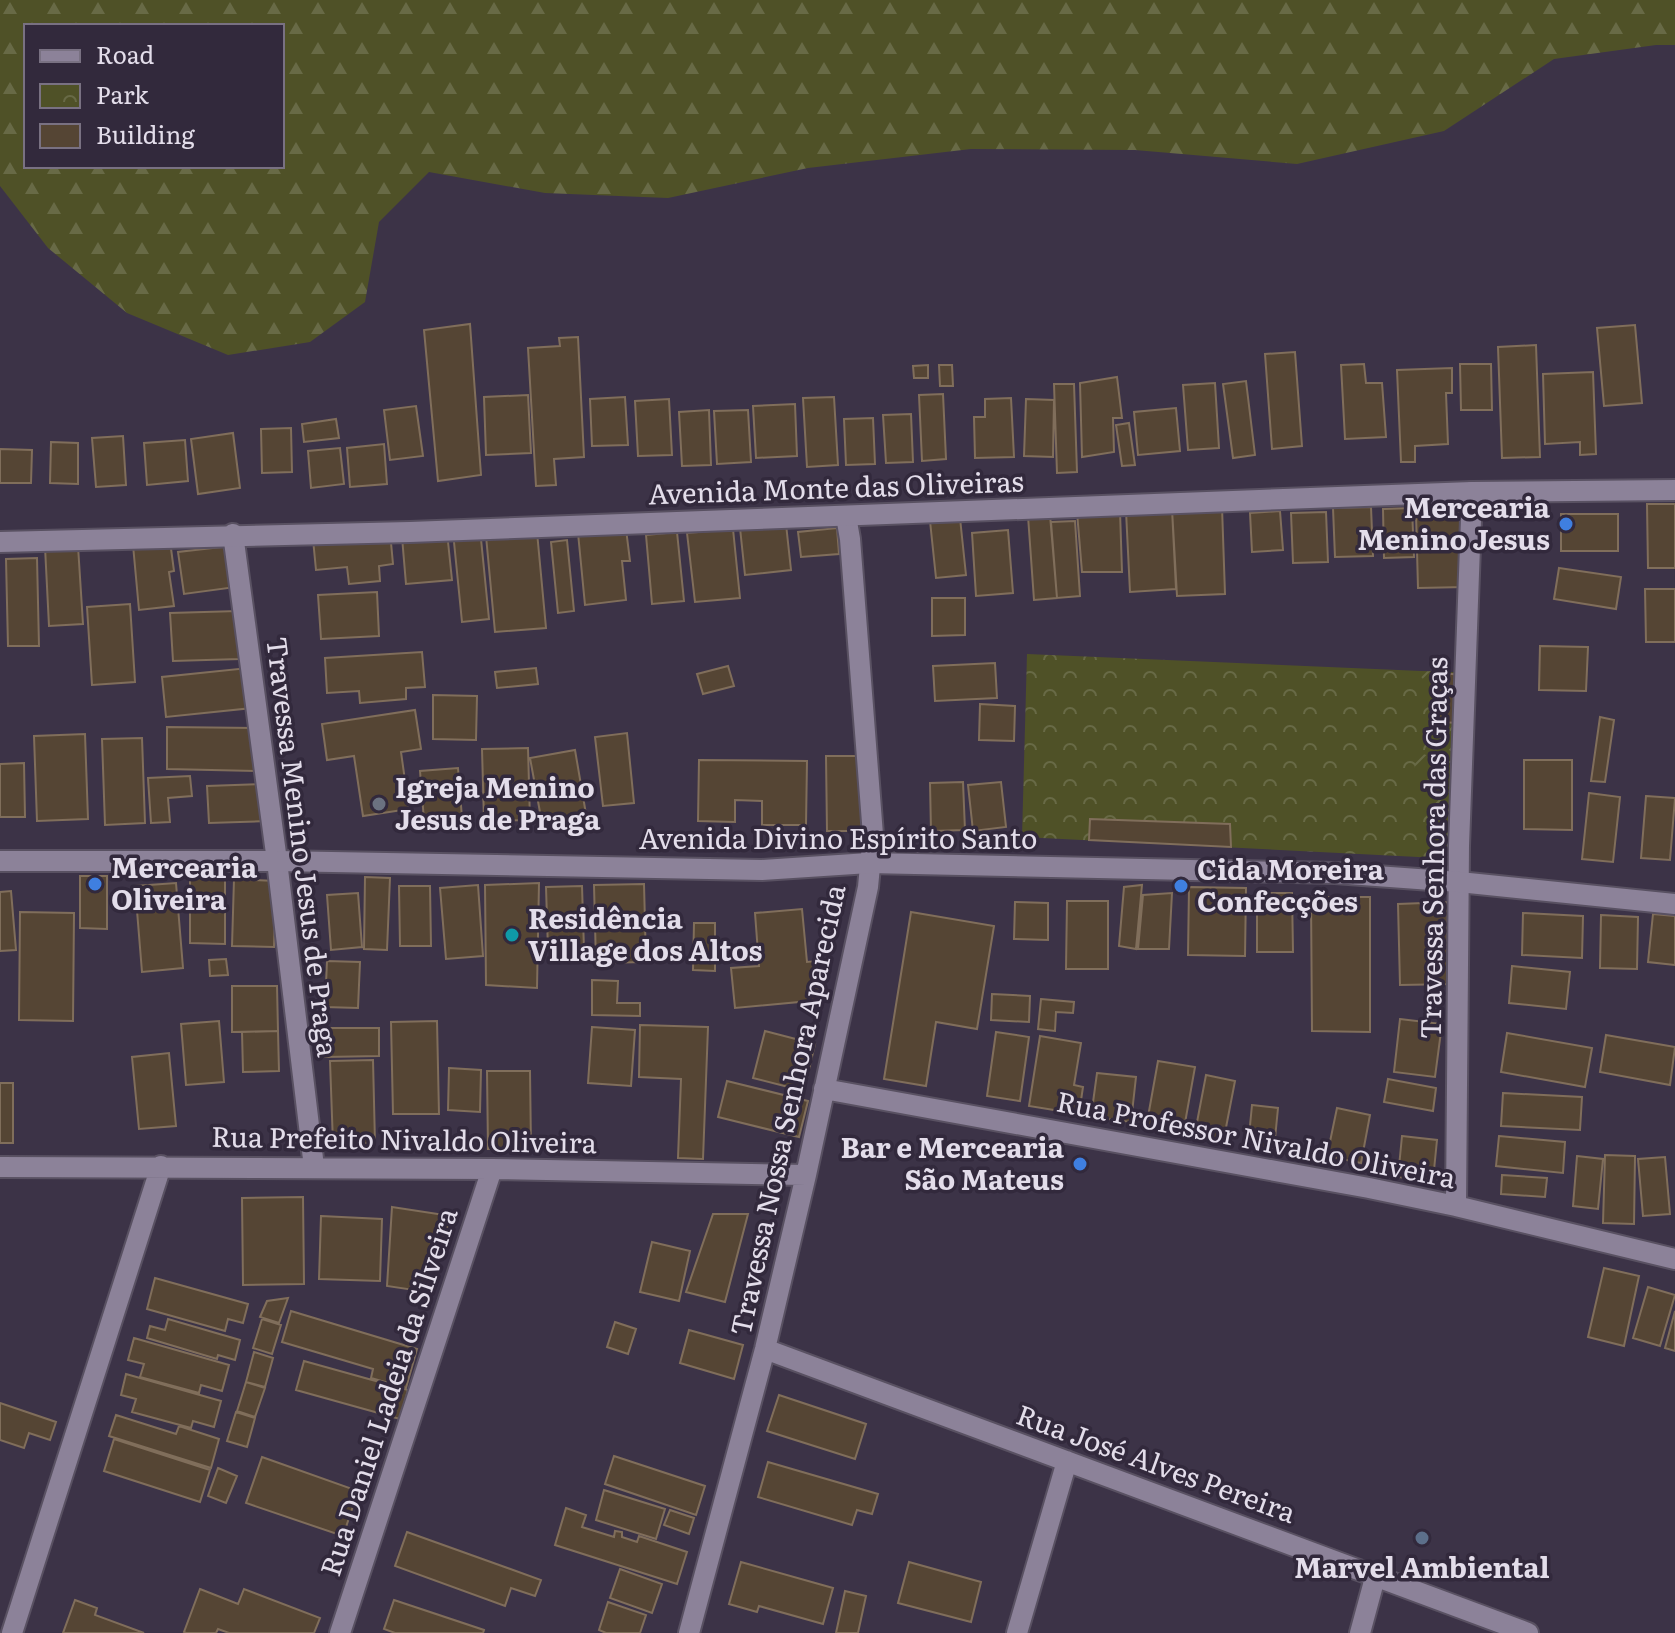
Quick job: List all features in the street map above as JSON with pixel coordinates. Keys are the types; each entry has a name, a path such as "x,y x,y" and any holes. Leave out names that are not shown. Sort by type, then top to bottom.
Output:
{"street":[{"name":"Avenida Monte das Oliveiras","path":"0,542 410,532 1472,492 1675,490"},
{"name":"Travessa Senhora das Graças","path":"1456,1206 1459,882 1472,492"},
{"name":"Travessa Nossa Senhora Aparecida","path":"689,1633 765,1349 868,887 873,835 846,516"},
{"name":"Travessa Menino Jesus de Praga","path":"233,534 314,1167"},
{"name":"Avenida Divino Espírito Santo","path":"0,861 277,861 762,870 869,863 1335,873 1675,904"},
{"name":"Rua Professor Nivaldo Oliveira","path":"824,1089 1456,1206 1675,1259"},
{"path":"12,1633 161,1166"},
{"name":"Rua Prefeito Nivaldo Oliveira","path":"0,1167 314,1167 806,1175"},
{"name":"Rua Daniel Ladeia da Silveira","path":"340,1633 492,1169"},
{"name":"Rua José Alves Pereira","path":"765,1349 1528,1633"},
{"path":"1017,1633 1067,1461"},
{"path":"1360,1633 1376,1574"}],"green space":[{"path":"0,0 1675,0 1675,45 1554,59 1444,131 1297,164 1135,150 971,149 808,168 668,198 545,193 429,172 379,222 365,302 310,342 228,355 127,313 48,248 0,186"},
{"path":"1027,654 1468,673 1458,859 1022,837"},
{"path":"1414,671 1468,673 1463,763 1436,734 1427,684"},
{"path":"1415,752 1441,764 1448,773 1454,796 1454,836 1440,821 1427,817 1427,806 1443,795 1444,781 1438,769 1430,764 1415,769"}],"building":[{"path":"470,324 481,475 438,481 424,330"},
{"path":"1635,325 1642,403 1604,406 1597,328"},
{"path":"578,337 584,457 554,459 556,485 536,486 528,348 560,346 559,338"},
{"path":"1536,345 1540,457 1502,458 1498,347"},
{"path":"1295,352 1302,446 1272,449 1265,354"},
{"path":"1364,364 1366,383 1382,383 1386,437 1345,439 1341,365"},
{"path":"1460,364 1491,364 1492,410 1461,410"},
{"path":"928,365 928,378 914,378 913,366"},
{"path":"939,365 952,365 953,386 940,386"},
{"path":"1452,368 1452,393 1446,393 1448,444 1415,446 1415,462 1401,462 1397,370"},
{"path":"1593,372 1596,454 1580,455 1580,442 1545,444 1543,374"},
{"path":"1117,377 1122,418 1113,418 1114,452 1082,457 1080,383"},
{"path":"1246,381 1255,455 1233,458 1223,384"},
{"path":"1215,383 1219,448 1188,450 1183,385"},
{"path":"1054,384 1074,384 1077,472 1057,473"},
{"path":"943,394 946,459 922,461 919,395"},
{"path":"528,395 531,453 486,455 484,397"},
{"path":"625,397 628,445 592,446 590,399"},
{"path":"834,397 838,465 807,467 803,398"},
{"path":"1011,398 1014,457 975,458 974,417 985,417 985,399"},
{"path":"669,399 672,455 638,456 635,401"},
{"path":"1026,399 1054,400 1053,457 1024,456"},
{"path":"795,404 797,456 756,458 753,406"},
{"path":"416,406 423,456 390,460 384,410"},
{"path":"1176,408 1180,451 1138,455 1134,412"},
{"path":"709,410 711,465 682,466 679,412"},
{"path":"748,410 751,462 717,464 714,411"},
{"path":"911,414 913,462 886,463 883,415"},
{"path":"873,418 875,464 846,465 844,419"},
{"path":"336,419 339,438 304,442 302,424"},
{"path":"1129,423 1135,465 1122,466 1116,425"},
{"path":"291,428 292,472 262,473 261,429"},
{"path":"233,433 240,488 198,494 191,439"},
{"path":"123,436 126,485 96,487 92,438"},
{"path":"185,440 188,481 147,485 144,443"},
{"path":"51,442 78,443 78,484 50,483"},
{"path":"384,444 387,484 350,487 347,448"},
{"path":"340,448 344,484 311,488 308,451"},
{"path":"0,449 32,450 31,483 0,483"},
{"path":"1647,504 1675,504 1675,568 1648,568"},
{"path":"1222,507 1225,594 1177,596 1172,509"},
{"path":"1371,507 1373,556 1335,557 1333,508"},
{"path":"1412,508 1414,557 1384,558 1383,509"},
{"path":"1172,509 1176,589 1130,592 1126,511"},
{"path":"1120,511 1122,572 1082,572 1077,512"},
{"path":"1280,511 1283,550 1252,552 1250,513"},
{"path":"1326,512 1328,562 1293,563 1291,513"},
{"path":"1464,512 1465,587 1418,588 1416,513"},
{"path":"1561,514 1618,514 1618,551 1561,551"},
{"path":"1050,515 1057,598 1034,600 1028,516"},
{"path":"960,518 966,575 936,578 930,521"},
{"path":"1075,521 1080,596 1057,598 1051,522"},
{"path":"786,524 791,570 745,575 740,528"},
{"path":"837,528 839,554 801,557 798,532"},
{"path":"480,529 489,619 462,622 453,532"},
{"path":"626,529 630,561 622,561 626,600 585,605 578,533"},
{"path":"733,529 740,598 695,602 687,533"},
{"path":"1008,530 1013,593 976,596 972,533"},
{"path":"390,532 393,564 379,566 380,581 349,584 347,567 316,570 313,539"},
{"path":"447,532 452,580 406,584 402,537"},
{"path":"537,532 546,628 495,632 486,536"},
{"path":"677,532 684,601 652,604 646,535"},
{"path":"567,540 574,611 558,613 551,542"},
{"path":"170,541 174,571 169,572 174,606 139,610 133,545"},
{"path":"78,546 83,624 49,626 45,547"},
{"path":"230,546 236,587 184,594 178,552"},
{"path":"37,558 39,646 8,646 6,559"},
{"path":"1559,568 1621,577 1616,609 1554,599"},
{"path":"1645,589 1675,589 1675,642 1646,642"},
{"path":"377,592 379,636 321,639 318,595"},
{"path":"932,598 965,598 965,635 932,636"},
{"path":"130,604 135,682 92,685 87,607"},
{"path":"238,611 240,659 173,661 170,613"},
{"path":"1540,646 1588,647 1586,691 1539,690"},
{"path":"422,652 425,687 406,688 406,699 360,703 359,691 327,693 325,658"},
{"path":"995,663 997,698 935,701 933,666"},
{"path":"728,666 734,686 703,694 697,674"},
{"path":"248,668 252,708 166,717 162,677"},
{"path":"536,668 538,684 497,688 495,672"},
{"path":"1439,673 1464,675 1461,723 1436,722"},
{"path":"433,695 477,696 476,740 433,739"},
{"path":"980,704 1015,706 1014,741 979,740"},
{"path":"415,710 421,749 401,752 409,809 363,816 354,756 327,760 322,724"},
{"path":"1600,717 1614,720 1605,782 1591,781"},
{"path":"167,727 256,728 256,771 167,769"},
{"path":"627,733 634,803 603,806 595,737"},
{"path":"85,734 88,819 37,821 34,736"},
{"path":"142,738 145,823 105,825 102,739"},
{"path":"528,748 530,820 484,821 482,749"},
{"path":"575,750 586,814 542,823 530,758"},
{"path":"826,756 863,756 864,831 827,831"},
{"path":"699,760 807,761 806,825 762,825 762,801 735,800 735,822 698,821"},
{"path":"1524,760 1572,760 1572,830 1524,829"},
{"path":"24,763 25,817 0,817 0,764"},
{"path":"458,768 462,818 424,820 420,771"},
{"path":"190,776 192,796 168,798 170,822 151,823 148,778"},
{"path":"963,782 965,830 931,831 930,783"},
{"path":"1001,782 1006,827 973,831 968,785"},
{"path":"265,784 267,821 209,823 207,786"},
{"path":"1589,793 1620,797 1613,862 1582,859"},
{"path":"1646,796 1675,798 1670,860 1641,858"},
{"path":"1090,819 1230,824 1231,847 1089,840"},
{"path":"80,876 107,876 107,929 80,928"},
{"path":"190,876 225,877 225,944 190,943"},
{"path":"365,877 390,878 387,950 364,949"},
{"path":"234,879 276,881 274,947 232,946"},
{"path":"176,883 183,968 142,972 135,886"},
{"name":"Residência Village dos Altos","path":"539,883 537,988 486,985 485,885"},
{"path":"644,884 646,962 596,963 594,885"},
{"path":"478,885 483,956 446,959 440,888"},
{"path":"1142,885 1136,949 1119,946 1124,887"},
{"path":"399,886 430,886 431,946 400,946"},
{"path":"582,886 584,950 548,950 546,887"},
{"path":"1189,887 1246,888 1245,956 1188,955"},
{"path":"11,891 16,950 0,951 0,892"},
{"path":"358,893 362,947 331,950 327,895"},
{"path":"1172,893 1169,949 1138,949 1143,895"},
{"path":"1257,893 1292,893 1293,952 1257,952"},
{"path":"1311,897 1370,897 1370,1032 1312,1031"},
{"path":"1067,901 1108,901 1108,969 1066,969"},
{"path":"1015,902 1048,903 1048,940 1014,939"},
{"path":"1450,902 1453,984 1400,985 1398,904"},
{"path":"802,909 807,962 816,961 820,1000 735,1008 731,968 759,966 755,913"},
{"path":"20,912 74,913 73,1021 19,1020"},
{"path":"911,912 994,926 977,1029 936,1022 926,1086 884,1079"},
{"path":"1523,913 1583,916 1582,958 1522,955"},
{"path":"1653,914 1675,916 1675,965 1648,962"},
{"path":"1601,915 1638,917 1637,969 1600,968"},
{"path":"694,923 715,923 715,971 693,970"},
{"path":"226,959 228,975 210,976 209,960"},
{"path":"327,961 360,962 358,1008 325,1007"},
{"path":"1512,966 1570,972 1566,1009 1509,1003"},
{"path":"592,980 618,981 617,1003 640,1003 640,1016 592,1015"},
{"path":"232,986 277,986 278,1031 232,1032"},
{"path":"992,994 1030,996 1029,1022 991,1020"},
{"path":"1041,999 1074,1002 1073,1013 1056,1012 1055,1031 1038,1029"},
{"path":"1400,1019 1442,1024 1435,1077 1394,1072"},
{"path":"219,1021 224,1082 186,1085 181,1024"},
{"path":"437,1021 439,1114 393,1114 391,1022"},
{"path":"640,1025 708,1027 703,1159 678,1158 681,1079 639,1077"},
{"path":"592,1027 635,1030 631,1086 588,1083"},
{"path":"325,1028 379,1028 379,1056 325,1057"},
{"path":"278,1031 279,1071 243,1072 242,1032"},
{"path":"765,1031 815,1044 804,1091 753,1078"},
{"path":"996,1032 1029,1037 1020,1101 987,1096"},
{"path":"1507,1033 1592,1048 1585,1087 1501,1072"},
{"path":"1606,1035 1675,1047 1670,1085 1600,1072"},
{"path":"1040,1036 1081,1043 1074,1085 1083,1087 1079,1114 1029,1106"},
{"path":"169,1053 176,1126 139,1129 132,1057"},
{"path":"373,1060 375,1143 333,1144 330,1061"},
{"path":"1158,1061 1195,1067 1183,1134 1146,1128"},
{"path":"449,1068 481,1070 480,1112 448,1110"},
{"path":"487,1071 530,1071 531,1148 488,1149"},
{"path":"1097,1073 1136,1077 1131,1122 1091,1117"},
{"path":"1206,1075 1235,1081 1223,1143 1194,1138"},
{"path":"1388,1079 1436,1088 1433,1111 1384,1102"},
{"path":"727,1081 808,1101 799,1137 718,1117"},
{"path":"0,1083 13,1083 13,1143 0,1143"},
{"path":"1503,1093 1582,1097 1580,1130 1501,1126"},
{"path":"1252,1105 1278,1108 1274,1149 1248,1146"},
{"path":"1337,1108 1370,1115 1361,1163 1327,1156"},
{"path":"1402,1136 1437,1140 1433,1180 1398,1177"},
{"path":"1499,1136 1565,1142 1563,1173 1496,1166"},
{"path":"1605,1155 1635,1156 1634,1224 1603,1223"},
{"path":"1577,1156 1603,1159 1598,1209 1573,1206"},
{"path":"1665,1157 1670,1214 1643,1216 1638,1159"},
{"path":"1502,1175 1547,1178 1545,1197 1501,1194"},
{"path":"303,1197 304,1284 243,1285 242,1198"},
{"path":"392,1207 451,1216 427,1292 387,1286"},
{"path":"713,1214 748,1214 725,1302 686,1292"},
{"path":"321,1216 382,1219 380,1281 319,1279"},
{"path":"652,1242 690,1251 679,1301 640,1292"},
{"path":"1604,1268 1639,1276 1624,1346 1588,1337"},
{"path":"155,1278 248,1304 243,1323 228,1319 225,1331 147,1309"},
{"path":"1648,1287 1675,1295 1660,1346 1633,1338"},
{"path":"288,1298 279,1323 260,1317 267,1301"},
{"path":"291,1311 417,1349 406,1388 371,1378 373,1369 282,1342"},
{"path":"1675,1311 1675,1351 1665,1348"},
{"path":"168,1319 240,1340 235,1360 218,1355 217,1359 147,1338 150,1326 165,1330"},
{"path":"262,1319 281,1325 272,1354 253,1348"},
{"path":"615,1322 636,1329 628,1354 607,1347"},
{"path":"689,1330 743,1345 734,1379 680,1363"},
{"path":"134,1338 229,1365 222,1391 201,1385 199,1393 140,1377 144,1364 128,1360"},
{"path":"254,1352 273,1358 265,1387 246,1382"},
{"path":"304,1361 408,1390 400,1419 296,1390"},
{"path":"126,1374 221,1401 214,1427 193,1421 191,1428 132,1412 136,1399 121,1395"},
{"path":"246,1382 265,1388 255,1417 237,1411"},
{"path":"779,1395 866,1424 855,1459 767,1431"},
{"path":"0,1403 56,1422 50,1440 29,1433 24,1448 0,1440"},
{"path":"236,1412 255,1418 247,1447 227,1441"},
{"path":"116,1415 176,1434 179,1426 219,1439 211,1468 109,1436"},
{"path":"114,1439 210,1470 200,1502 104,1471"},
{"path":"614,1456 705,1486 696,1515 605,1484"},
{"path":"262,1457 358,1491 343,1536 246,1503"},
{"path":"768,1462 878,1494 872,1514 857,1510 852,1525 758,1497"},
{"path":"218,1468 237,1476 226,1503 208,1496"},
{"path":"604,1490 665,1509 656,1539 596,1520"},
{"path":"566,1508 586,1515 582,1527 614,1537 615,1531 622,1532 622,1537 637,1542 639,1536 687,1552 677,1584 555,1545"},
{"path":"670,1510 694,1518 689,1534 664,1525"},
{"path":"407,1532 541,1580 535,1596 511,1588 505,1606 395,1566"},
{"path":"741,1562 833,1588 823,1624 759,1606 757,1612 729,1604"},
{"path":"909,1562 981,1582 971,1622 898,1603"},
{"path":"620,1569 662,1584 652,1613 610,1598"},
{"path":"200,1589 238,1604 244,1589 320,1618 314,1633 229,1633 218,1629 216,1633 186,1633"},
{"path":"845,1591 866,1596 858,1633 836,1633"},
{"path":"75,1600 97,1608 95,1615 144,1633 63,1633"},
{"path":"394,1600 484,1630 483,1633 395,1633 384,1629"},
{"path":"608,1602 646,1615 640,1633 606,1633 599,1630"}],"place":[{"name":"Mercearia Menino Jesus","path":"1566,524"},
{"name":"Igreja Menino Jesus de Praga","path":"379,804"},
{"name":"Mercearia Oliveira","path":"95,884"},
{"name":"Cida Moreira Confecções","path":"1181,886"},
{"name":"Residência Village dos Altos","path":"512,935"},
{"name":"Bar e Mercearia São Mateus","path":"1080,1164"},
{"name":"Marvel Ambiental","path":"1422,1538"}]}
